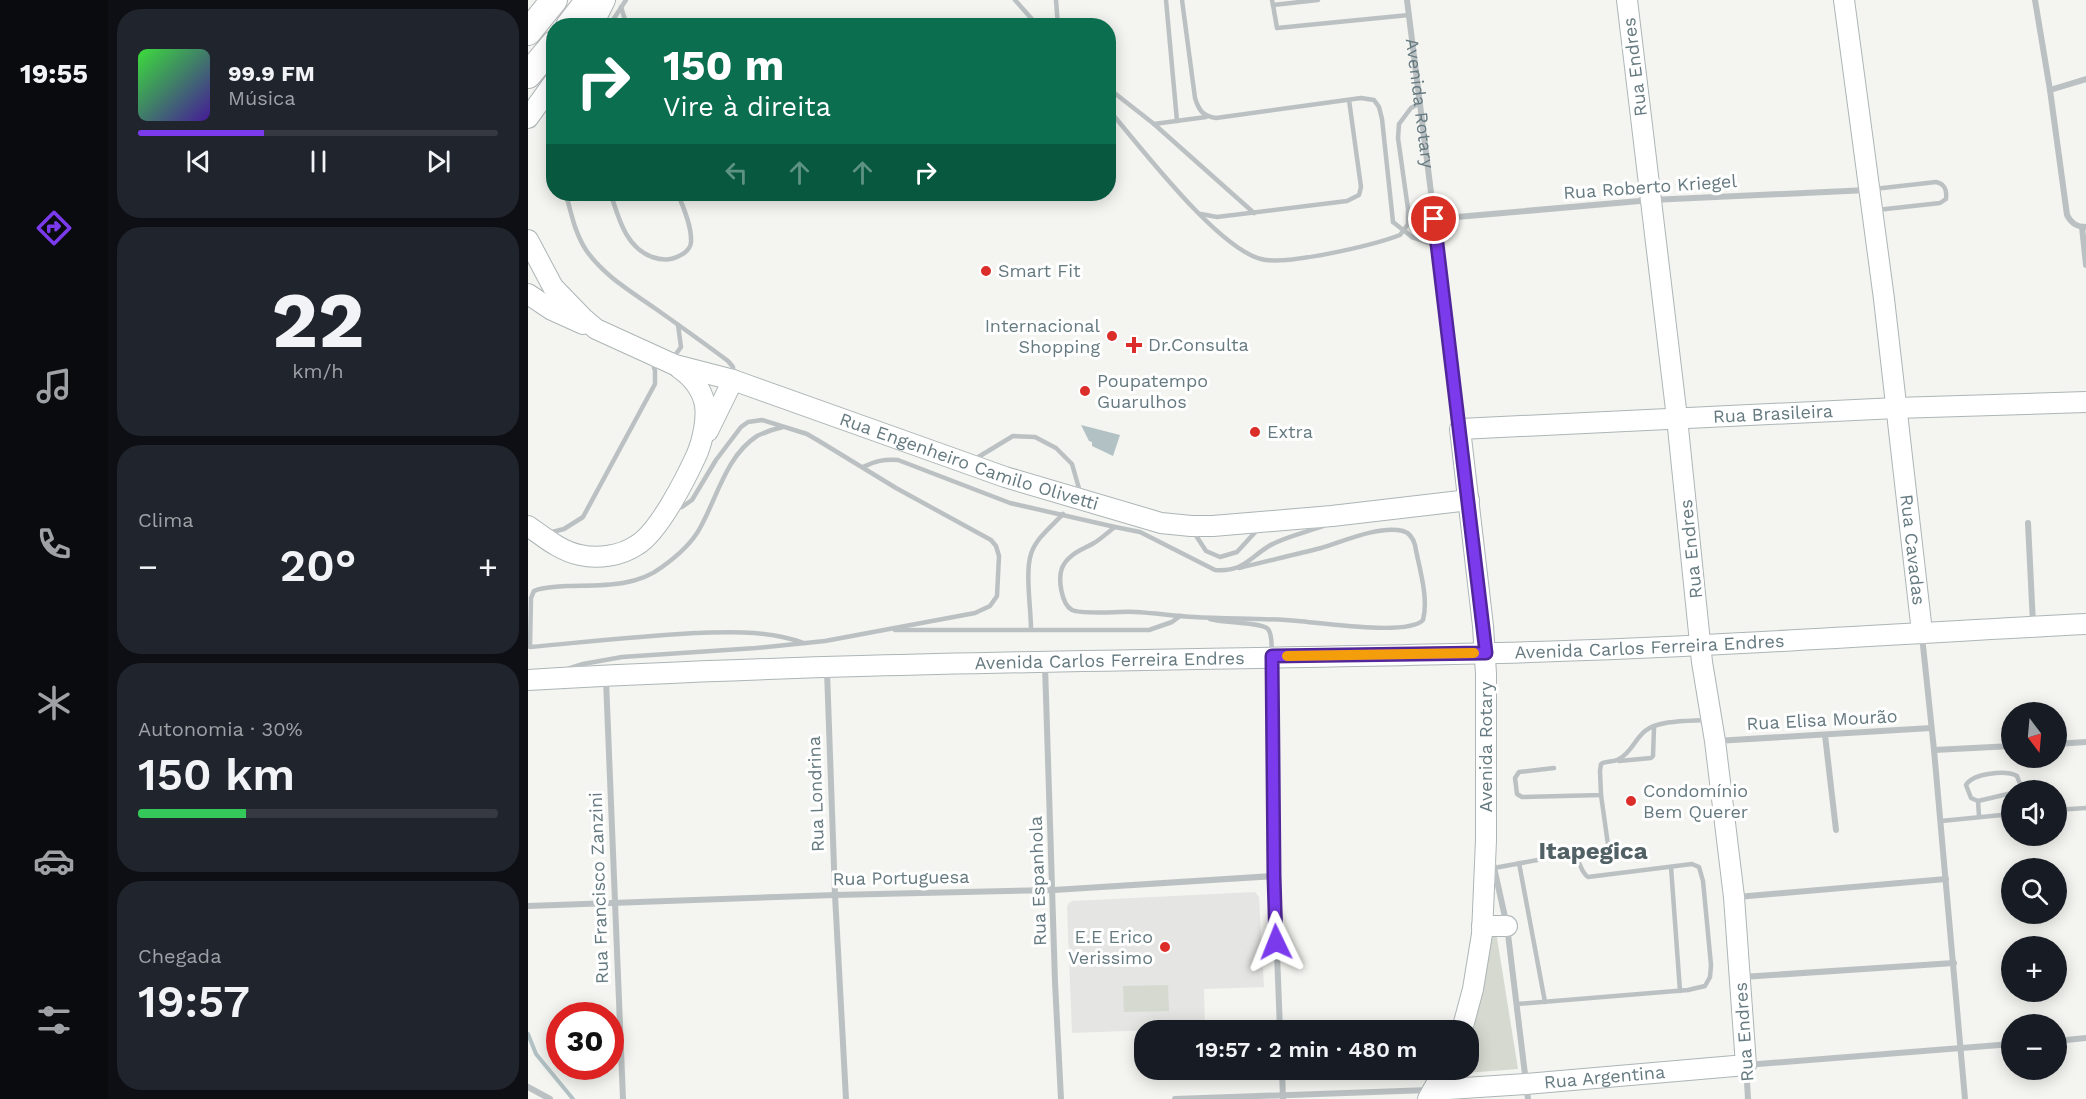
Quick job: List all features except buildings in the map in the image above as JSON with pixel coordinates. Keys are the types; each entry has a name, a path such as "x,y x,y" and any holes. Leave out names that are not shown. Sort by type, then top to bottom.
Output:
{"highway":[{"path":"528,32 554,0"},
{"path":"574,18 589,0"},
{"path":"528,75 546,54"}],"street":[{"path":"1407,0 1417,0"},
{"name":"Avenida Rotary","path":"1407,0 1486,653 1486,840 1507,926 1527,1091"},
{"name":"Rua Endres","path":"1627,0 1677,418 1701,644 1734,897 1748,1099"},
{"name":"Rua Cavadas","path":"1844,0 1922,632 1965,1099"},
{"path":"2035,0 2067,215 2071,222 2084,227 2086,265"},
{"path":"600,18 613,4"},
{"path":"2050,90 2086,79"},
{"path":"528,118 546,93"},
{"name":"Rua Roberto Kriegel","path":"1434,219 1651,200 1868,190"},
{"name":"Rua Engenheiro Camilo Olivetti","path":"528,240 553,286 596,329 664,360 733,380 966,464 1161,523 1191,526 1265,521 1469,500"},
{"path":"528,294 561,315 596,329"},
{"path":"664,360 689,375 697,384 705,403 705,423 698,452"},
{"path":"534,530 570,553 589,556 613,555 641,543 669,508 733,380"},
{"name":"Rua Brasileira","path":"1460,429 1896,408 2086,402"},
{"path":"2028,523 2034,627"},
{"name":"Avenida Carlos Ferreira Endres","path":"531,679 827,667 1486,653 2086,624"},
{"path":"1272,656 1274,876 1280,1020"},
{"name":"Rua Espanhola","path":"1045,662 1061,1099"},
{"name":"Rua Londrina","path":"827,667 835,895 846,1099"},
{"name":"Rua Francisco Zanzini","path":"606,675 623,1099"},
{"name":"Rua Elisa Mourão","path":"1715,741 1931,728"},
{"path":"1825,735 1836,830"},
{"path":"2067,743 2086,742"},
{"path":"1934,750 2001,747"},
{"path":"1465,1020 1473,989 1482,926 1486,840"},
{"name":"Rua Portuguesa","path":"528,906 1054,890 1274,876"},
{"path":"1734,897 1946,879"},
{"path":"1482,926 1507,926"},
{"path":"1741,977 1954,963"},
{"path":"2067,1040 2086,1038"},
{"name":"Rua Argentina","path":"1175,1099 1527,1091 1746,1065 2001,1045"},
{"path":"1282,1080 1283,1097"},
{"path":"1430,1095 1438,1080"},
{"path":"528,1087 550,1099"}],"lane":[{"path":"622,18 613,4 626,0"},
{"path":"1015,0 1031,18"},
{"path":"1056,0 1057,18"},
{"path":"1166,0 1177,121"},
{"path":"1182,0 1195,98 1198,109 1206,117"},
{"path":"1318,0 1273,2 1277,28 1409,15"},
{"path":"1116,94 1154,124 1254,213"},
{"path":"1154,124 1361,98 1374,100 1379,107 1382,119 1393,222 1412,237 1438,246"},
{"path":"1198,213 1217,217 1254,213 1347,201 1359,195 1361,187 1348,100"},
{"path":"1116,118 1198,213 1239,248 1253,256 1264,260 1282,260 1335,252 1400,235 1408,224 1408,209 1398,138 1400,124 1411,108 1420,103"},
{"path":"1868,190 1936,182 1942,183 1946,194 1946,199 1940,203 1871,211"},
{"path":"568,201 572,218 585,248 597,264 728,361 733,368 733,380"},
{"path":"613,201 621,224 634,245 645,254 668,260 684,253 690,247 691,238 680,201"},
{"path":"534,530 564,529 583,517 655,384 655,371 664,360 678,353 681,347 678,325"},
{"path":"531,679 583,664 622,657 806,644 962,616 990,606 997,596 999,556 991,540 807,434 768,421 755,420 741,427 689,502 678,509 669,508"},
{"path":"783,427 758,436 746,445 729,467 699,530 681,552 661,568 631,582 537,589 533,592 529,598 530,647 656,635 748,632 790,638 806,644"},
{"path":"966,464 1013,436 1035,437 1056,448 1071,464 1082,500"},
{"path":"863,467 885,459 898,460 1010,503 1140,532 1215,570 1228,571 1350,538 1383,532 1398,531 1410,534 1415,545 1421,575 1425,613 1423,620 1416,625 1376,628 1263,618 1206,618 1141,612 1074,611 1068,607 1064,598 1060,579 1062,569 1068,558 1095,543 1115,527"},
{"path":"1239,567 1277,543 1365,511"},
{"path":"1031,629 1029,566 1031,553 1044,533 1063,514"},
{"path":"1191,526 1206,551 1220,557 1238,552 1265,521"},
{"path":"884,630 1149,630 1172,622 1180,616"},
{"path":"1206,618 1225,623 1267,628 1271,637 1272,656"},
{"path":"1617,761 1627,753 1645,730 1667,723 1712,720"},
{"path":"1610,859 1601,795 1602,764 1605,761 1651,758 1654,728"},
{"path":"1554,768 1520,772 1515,778 1516,794 1522,797 1601,795"},
{"path":"2001,796 1978,801 1971,798 1966,785 1971,779 1998,773 2012,774 2017,776 2018,780"},
{"path":"1978,801 1979,816"},
{"path":"2067,809 2086,808"},
{"path":"1941,821 2001,815"},
{"path":"1494,868 1570,854 1577,858 1583,873 1593,878 1692,864 1699,867 1702,874 1711,965 1710,977 1705,986 1680,991 1517,1004"},
{"path":"1520,863 1545,1002"},
{"path":"1671,867 1680,991"}],"shaded area":[{"path":"1081,425 1120,435 1113,456 1092,446 1092,442 1089,441"},
{"name":"E.E Erico Verissimo","path":"1255,892 1259,897 1264,987 1204,989 1205,1020 1134,1020 1134,1031 1072,1033 1067,907 1072,901"},
{"path":"1494,919 1518,1069 1479,1072 1479,1020 1476,1020"},
{"path":"1168,985 1169,1011 1124,1012 1123,986"}],"waterway":[{"path":"528,1034 536,1054 573,1099"}],"slow traffic":[{"path":"1287,656 1474,653"}],"place":[{"name":"Smart Fit","path":"986,271"},
{"name":"Internacional Shopping","path":"1112,336"},
{"name":"Dr.Consulta","path":"1134,345"},
{"name":"Poupatempo Guarulhos","path":"1085,391"},
{"name":"Extra","path":"1255,432"},
{"name":"Condomínio Bem Querer","path":"1631,801"},
{"name":"E.E Erico Verissimo","path":"1165,947"}],"district":[{"name":"Itapegica","path":"1593,851"}],"route":[{"path":"1276,942 1272,656 1486,653 1434,219"}]}
